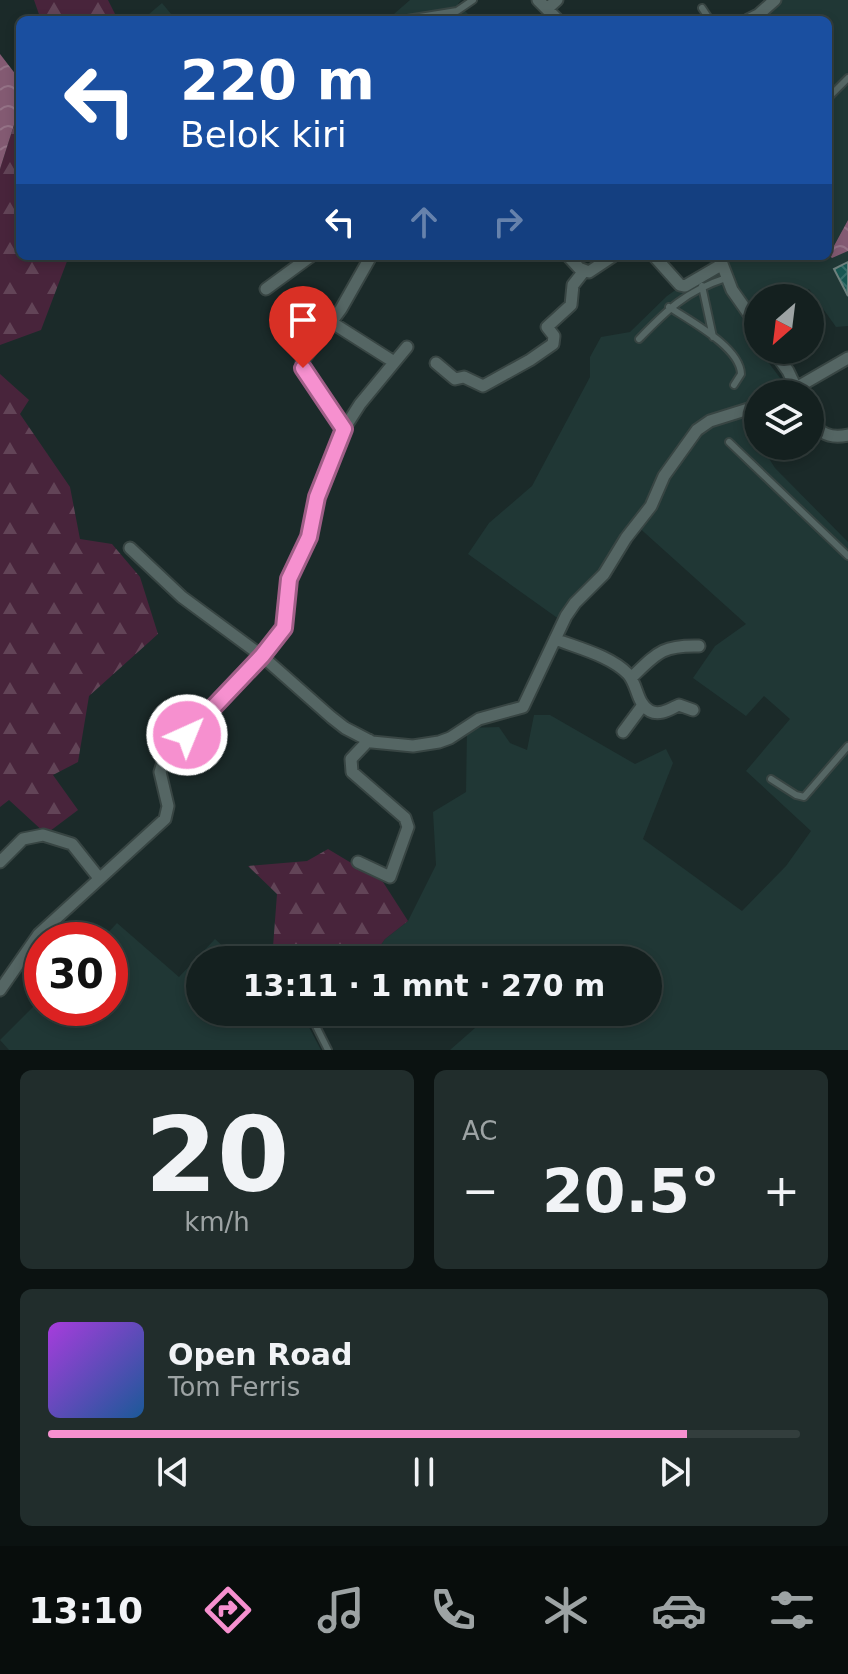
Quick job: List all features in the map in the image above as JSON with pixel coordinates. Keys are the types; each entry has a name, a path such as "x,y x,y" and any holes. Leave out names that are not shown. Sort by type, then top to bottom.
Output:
{"street":[{"path":"538,0 554,16"},
{"path":"547,9 557,0"},
{"path":"756,16 775,0"},
{"path":"266,289 306,260"},
{"path":"344,429 313,386 302,362 331,322 368,260"},
{"path":"572,260 584,271"},
{"path":"436,363 455,379 464,377 483,386 530,360 553,344 555,340 547,327 571,305 573,285 584,271 594,270 608,260"},
{"path":"658,260 680,285 685,286 720,260 726,278 744,306"},
{"path":"331,322 394,362"},
{"path":"0,990 39,934 165,819 168,806 160,772 164,759 262,656 284,628 289,579 309,537 317,497 344,429 360,404 407,347"},
{"path":"815,380 848,358"},
{"path":"130,548 182,597 262,656 331,717 369,740 396,746 439,742 479,719 520,709 575,603 604,574 651,506 664,476 691,437 702,424 744,410"},
{"path":"824,434 832,437 848,435"},
{"path":"555,639 610,661 631,678 643,705 656,713 679,705 693,710"},
{"path":"631,678 653,657 671,646 699,646"},
{"path":"623,732 643,705"},
{"path":"358,862 390,877 408,827 405,818 352,772 351,759 369,740"},
{"path":"0,862 23,839 43,835 72,844 99,878"}],"lane":[{"path":"426,16 457,11 473,0"},
{"path":"702,8 707,16"},
{"path":"832,94 848,78"},
{"path":"639,339 669,307 702,286 726,278"},
{"path":"702,286 713,337"},
{"path":"669,307 713,337 740,364 741,374 734,385"},
{"path":"729,442 848,556"},
{"path":"771,779 804,797 848,746"},
{"path":"316,1026 328,1050"}],"shaded area":[{"path":"410,0 461,0 458,4 470,16 392,16"},
{"path":"778,0 848,0 848,220 832,249 832,16 764,16"},
{"path":"162,3 173,16 147,16"},
{"path":"848,251 848,326 836,327 824,310 824,284 744,284 744,364 770,364 782,380 744,380 744,406 738,407 744,417 744,460 770,460 848,542 848,1050 450,1050 476,1026 662,1026 662,946 380,946 408,921 436,865 433,812 466,792 467,728 499,727 510,743 527,750 534,715 550,715 635,764 666,749 673,763 643,839 742,911 786,866 811,831 746,771 790,719 764,696 746,716 693,678 715,646 746,624 635,524 563,622 468,554 489,523 532,486 590,377 590,357 601,337 630,332 667,296 707,268 710,260 832,260 832,254"},
{"path":"128,933 179,977 186,970 186,1026 308,1026 321,1050 9,1050 0,1040 24,1016 24,1026 128,1026"},
{"path":"215,939 223,946 208,946"}],"green space":[{"path":"34,0 108,0 116,16 40,16"},
{"path":"16,119 16,260 67,260 41,330 0,345 0,169"},
{"path":"0,374 29,400 20,414 70,487 80,539 112,544 140,577 158,634 89,696 78,762 53,775 78,810 46,834 9,800 0,807"},
{"path":"328,849 383,882 408,921 380,946 273,946 277,894 248,866 307,861"}],"water":[{"path":"0,54 16,75 16,119 0,169"},
{"path":"848,220 848,251 832,258 832,249"}],"building":[{"path":"848,262 848,296 834,269"}],"route":[{"path":"187,735 262,656 281,634 286,622 289,579 309,537 317,497 344,429 303,368"}]}
